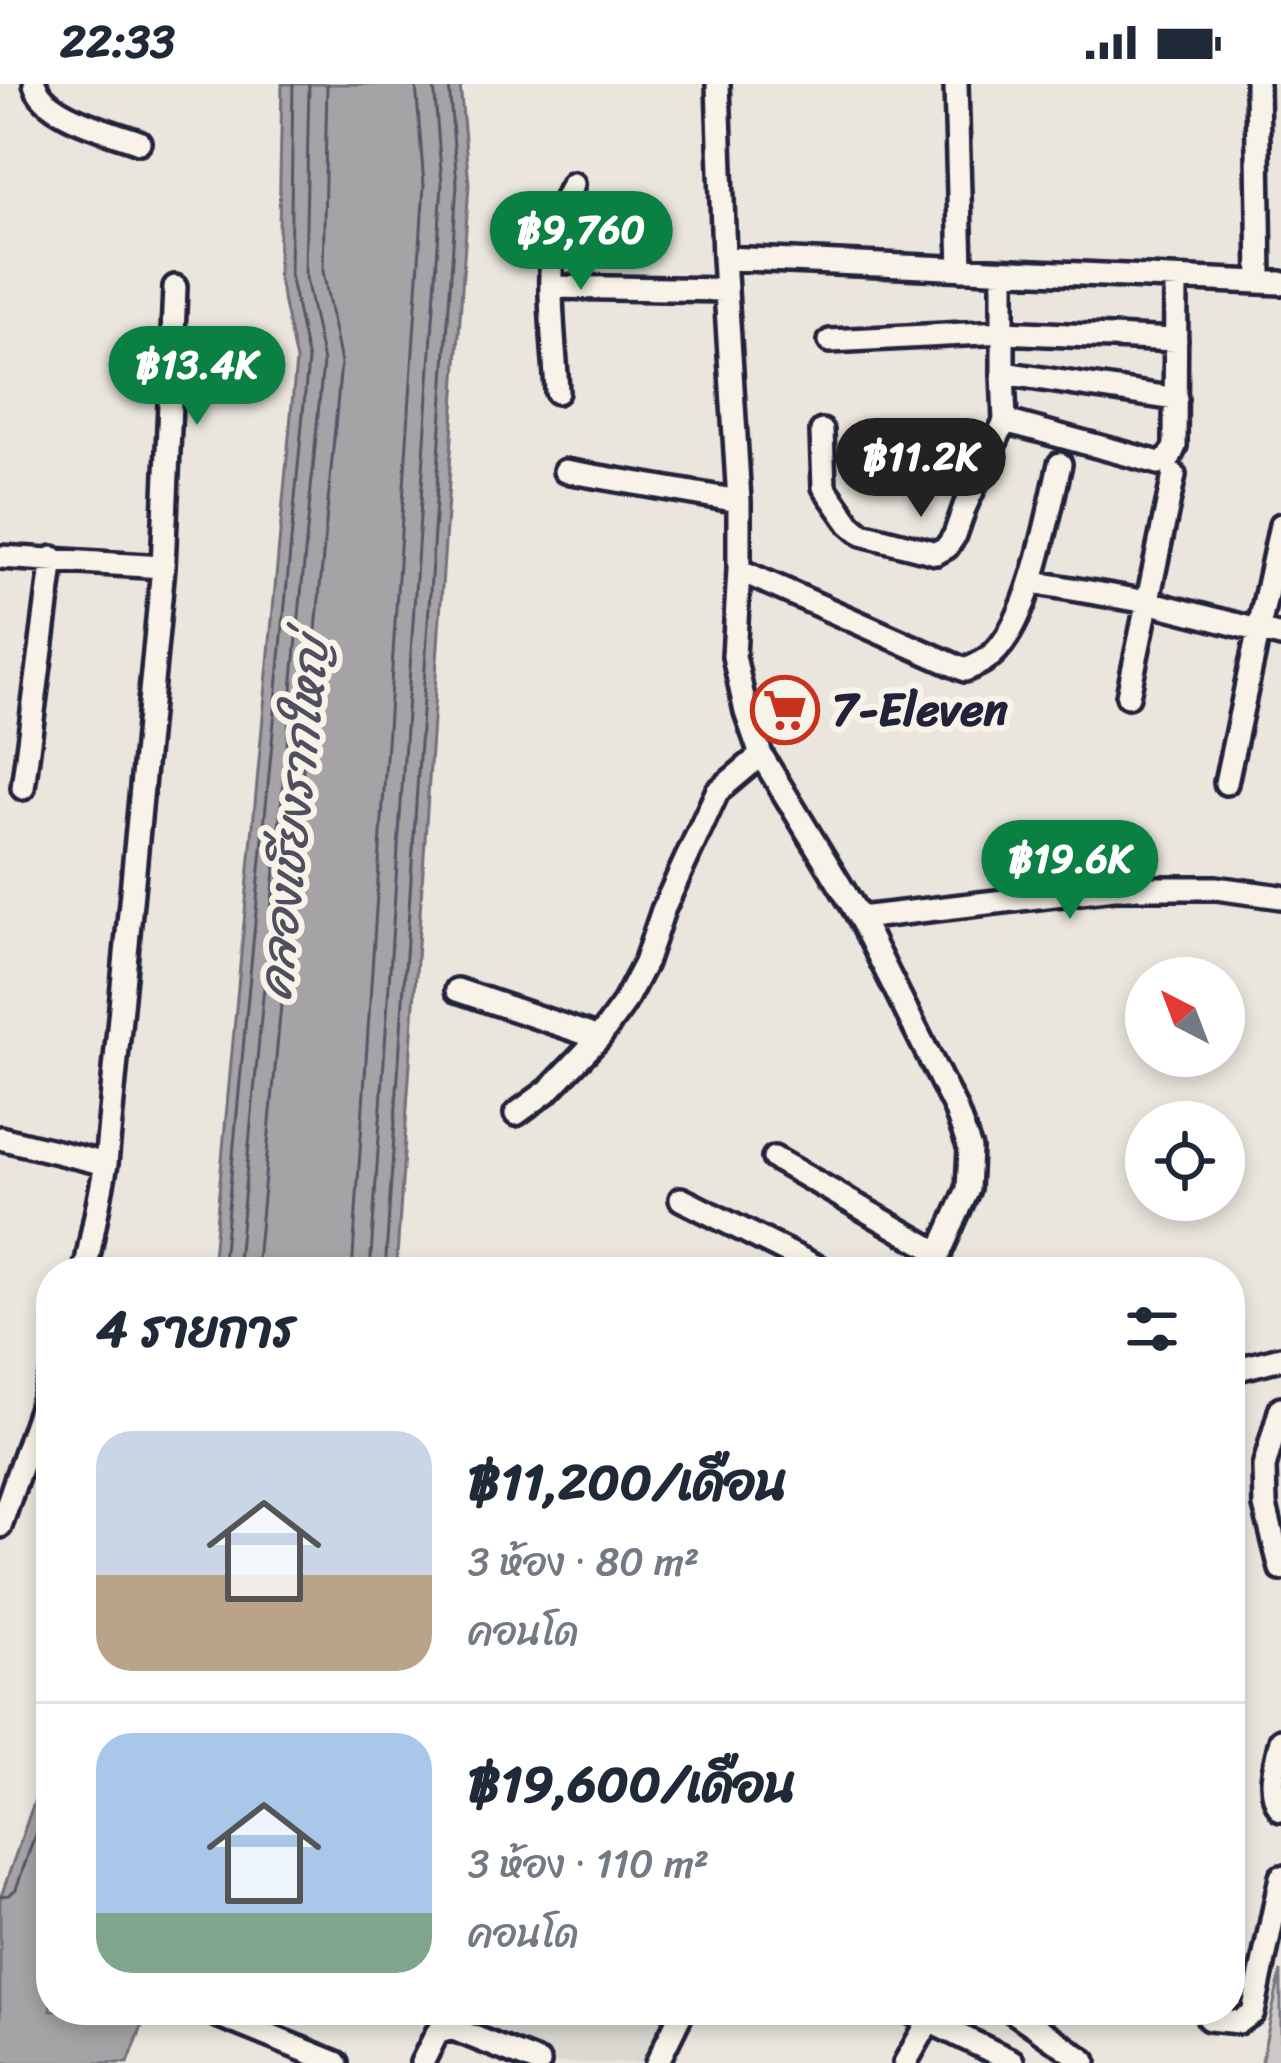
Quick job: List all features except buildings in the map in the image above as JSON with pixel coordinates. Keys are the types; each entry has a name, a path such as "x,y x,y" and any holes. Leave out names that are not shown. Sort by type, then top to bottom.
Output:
{"street":[{"path":"35,84 38,95 50,106 139,142"},
{"path":"718,84 739,501 734,656 760,755 860,918 956,1108 970,1149 968,1190 937,1257"},
{"path":"956,84 961,268"},
{"path":"724,258 1271,281 1270,195 1257,84"},
{"path":"557,392 551,260 560,206 573,184"},
{"path":"822,431 824,487 850,524 862,534 935,553 947,548 1005,421 1004,272"},
{"path":"1005,421 1159,463 1169,459 1175,446 1176,279"},
{"path":"88,1257 106,1164 163,567 175,287"},
{"path":"553,287 726,290"},
{"path":"830,340 1003,332 1176,340"},
{"path":"1003,373 1176,398"},
{"path":"739,570 965,670 993,655 1005,641 1031,582 1060,464"},
{"path":"566,471 739,501"},
{"path":"1127,696 1174,476"},
{"path":"1226,783 1270,634 1281,525"},
{"path":"0,557 163,567"},
{"path":"23,788 53,559"},
{"path":"1031,582 1148,602 1270,634"},
{"path":"516,1114 549,1090 599,1038 622,1005 645,963 663,910 717,792 760,755"},
{"path":"860,918 1114,888 1216,888 1281,898"},
{"path":"457,990 599,1038"},
{"path":"0,1138 106,1164"},
{"path":"774,1158 927,1257"},
{"path":"681,1199 797,1257"},
{"path":"1245,1367 1281,1358"},
{"path":"1281,1408 1264,1466 1265,1506 1281,1569"},
{"path":"0,1526 36,1422"},
{"path":"1281,1740 1273,1797 1281,1810"},
{"path":"1245,2018 1253,2013 1281,1877"},
{"path":"242,2025 336,2063"},
{"path":"657,2063 676,2025"},
{"path":"905,2063 927,2025"},
{"path":"937,2025 1012,2061"},
{"path":"1032,2025 1085,2062"},
{"path":"422,2063 437,2033 451,2028 539,2063"}],"shaded area":[{"path":"1281,1971 1281,2063 1261,2063"},
{"path":"445,2025 659,2025 642,2063 548,2063"}],"water":[{"name":"คลองเชียงรากใหญ่","path":"282,84 460,84 469,184 397,1257 213,1257 296,361 278,275"},
{"path":"36,1797 36,2025 142,2025 128,2063 0,2063 0,1899"}],"place":[{"name":"7-Eleven","path":"785,710"}]}
